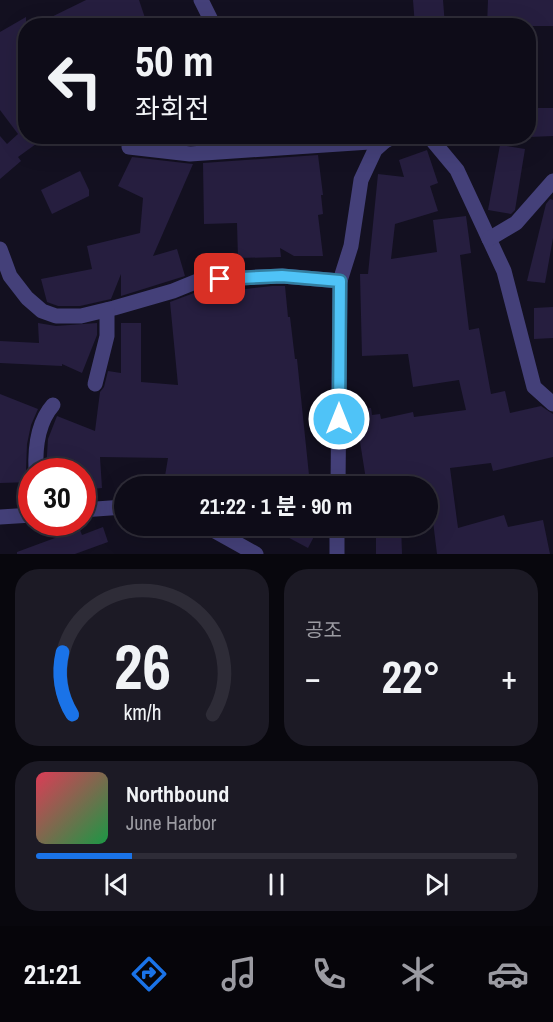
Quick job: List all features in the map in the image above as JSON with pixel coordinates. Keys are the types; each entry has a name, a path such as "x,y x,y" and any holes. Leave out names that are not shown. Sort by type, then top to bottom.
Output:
{"street":[{"path":"201,0 210,18"},
{"path":"129,147 190,154 323,144"},
{"path":"338,476 340,281 351,246 361,180 375,150 383,144"},
{"path":"435,144 456,170 504,271 534,387 553,404"},
{"path":"489,239 516,223 553,181"},
{"path":"0,249 10,276 27,298 42,311 56,316 81,316 107,310 173,291 200,280 282,276 340,281"},
{"path":"95,384 107,336 107,310"},
{"path":"36,458 35,445 47,411 53,405"},
{"path":"96,509 114,508"},
{"path":"0,517 18,516"},
{"path":"224,536 256,554"},
{"path":"337,536 337,554"}],"building":[{"path":"86,0 139,0 145,18 49,18"},
{"path":"413,0 443,0 444,18 414,18"},
{"path":"488,0 553,0 553,26 536,26 536,18 487,18"},
{"path":"18,22 18,134 0,110 0,32"},
{"path":"536,108 553,108 553,136 536,137"},
{"path":"18,134 18,144 36,144 18,157 21,161 0,179 0,136 7,144"},
{"path":"500,145 525,149 515,210 511,214 488,210"},
{"path":"427,150 438,183 430,186 438,211 395,224 391,259 437,252 433,220 466,216 471,253 460,255 469,330 479,328 491,394 505,391 510,413 541,406 553,414 553,457 493,471 491,463 450,468 458,528 504,515 508,527 543,520 550,554 437,554 435,536 438,536 438,476 365,476 355,410 371,408 372,415 380,414 381,419 413,412 414,417 466,410 459,380 413,387 408,354 362,356 360,274 368,274 378,174 404,177 399,160"},
{"path":"318,155 323,195 321,195 323,214 318,215 323,256 294,256 280,248 281,257 238,258 237,223 204,224 203,163"},
{"path":"132,157 193,164 153,256 177,249 185,276 121,296 121,274 111,299 80,306 58,306 47,302 41,279 92,269 87,246 140,233 143,198 118,186"},
{"path":"80,171 89,190 89,196 52,214 41,190"},
{"path":"550,199 553,200 553,238 545,283 527,281 546,204"},
{"path":"285,286 288,317 290,317 295,359 297,359 309,475 165,476 168,458 100,457 102,488 96,489 96,458 47,458 48,439 57,416 95,431 100,392 104,387 108,371 121,373 121,323 141,323 141,382 178,385 170,302 194,293 237,288 237,290"},
{"path":"553,307 553,338 534,339 534,308"},
{"path":"38,323 56,326 97,323 97,335 82,373 62,364 62,366 0,363 0,341 39,343"},
{"path":"0,394 38,409 31,425 26,458 18,458 18,482 0,483"},
{"path":"103,527 108,542 75,554 17,554 17,552 60,536 96,536 96,530"},
{"path":"286,536 314,536 308,548"},
{"path":"376,536 401,536 402,554 376,554"}],"route":[{"path":"220,279 282,276 340,281 339,419"}]}
